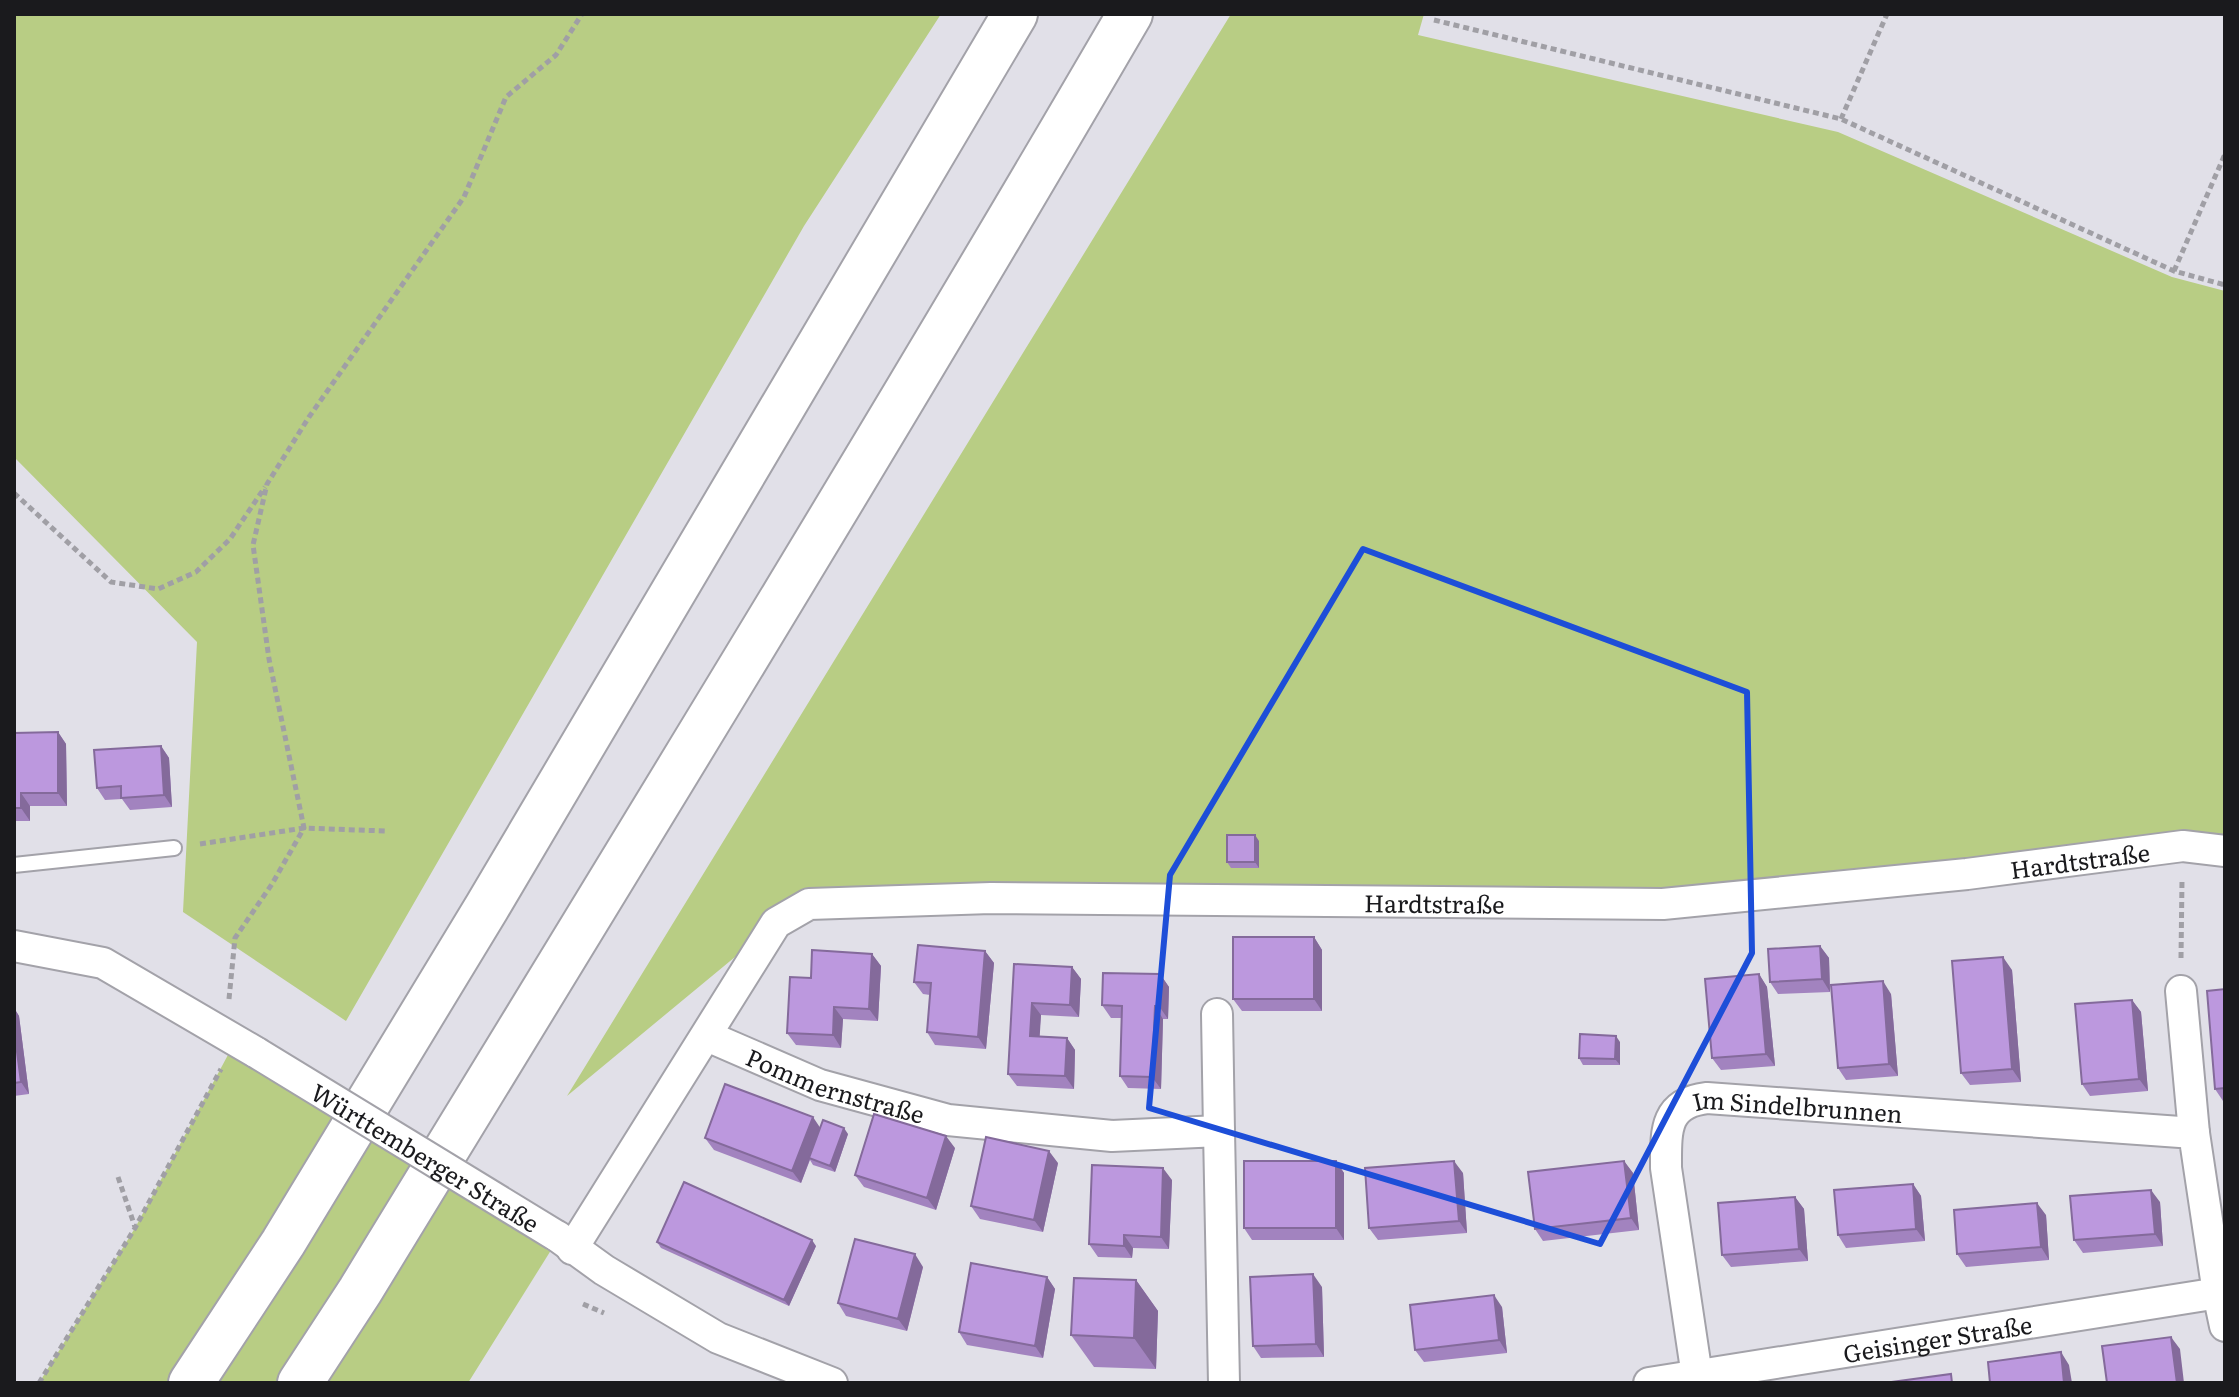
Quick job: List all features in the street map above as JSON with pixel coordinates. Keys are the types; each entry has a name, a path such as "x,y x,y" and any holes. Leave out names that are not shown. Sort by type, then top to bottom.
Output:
{"highway":[{"path":"191,1383 283,1243 495,893 1015,14"},
{"path":"300,1383 368,1278 743,664 982,268 1130,14"}],"street":[{"name":"Hardtstraße","path":"707,1036 776,923 809,904 991,898 1663,904 1967,874 2183,846 2225,851"},
{"name":"Württemberger Straße","path":"14,946 103,963 246,1047 718,1338 832,1383"},
{"path":"2181,991 2194,1133 2225,1326"},
{"path":"1217,1014 1224,1383"},
{"path":"564,1242 707,1036"},
{"name":"Pommernstraße","path":"707,1036 820,1085 948,1120 1112,1136 1219,1131"},
{"name":"Im Sindelbrunnen","path":"1697,1376 1666,1168 1666,1136 1674,1111 1690,1100 1707,1098 2194,1133"},
{"name":"Geisinger Straße","path":"1649,1383 2221,1292"}],"lane":[{"path":"14,865 174,848"}],"path":[{"path":"14,493 111,582 158,589 196,572 230,539 318,405 464,197 506,97 556,55 582,14"},
{"path":"1841,119 1887,14"},
{"path":"1434,20 1841,119 2174,271 2225,285"},
{"path":"2174,271 2225,154"},
{"path":"39,1383 246,1047 229,1003 235,938 272,884 304,828 269,659 253,545 267,484"},
{"path":"174,848 304,828 385,831"},
{"path":"2181,991 2183,846"},
{"path":"118,1177 135,1228"}],"highlighted area":[{"path":"1363,549 1747,692 1752,953 1600,1244 1149,1108 1170,875"}],"green space":[{"path":"14,14 941,14 804,226 346,1021 183,912 197,642 14,457"},
{"path":"1231,14 1424,14 1418,35 1838,132 2172,277 2225,291 2225,851 1663,904 991,898 776,923 567,1096"},
{"path":"236,1040 558,1239 468,1383 39,1383 135,1228"}],"building":[{"path":"58,732 58,793 21,793 21,808 14,808 14,733"},
{"path":"161,746 164,795 121,798 121,786 97,788 94,750"},
{"path":"1227,835 1255,835 1255,862 1227,862"},
{"path":"1233,937 1314,937 1314,999 1233,999"},
{"path":"918,945 985,951 978,1037 927,1032 931,983 914,982"},
{"path":"1820,946 1822,979 1770,982 1768,949"},
{"path":"812,950 872,954 869,1009 834,1007 833,1035 787,1033 790,977 811,978"},
{"path":"2003,957 2012,1069 1961,1073 1952,961"},
{"path":"1014,964 1072,967 1070,1005 1032,1003 1030,1036 1067,1038 1065,1076 1008,1074"},
{"path":"1103,973 1160,974 1159,1006 1155,1006 1152,1077 1120,1076 1122,1006 1102,1005"},
{"path":"1759,974 1766,1054 1712,1058 1705,979"},
{"path":"1883,981 1889,1064 1838,1068 1831,985"},
{"path":"2225,989 2225,1088 2215,1089 2207,991"},
{"path":"2132,1000 2139,1079 2082,1084 2075,1004"},
{"path":"14,1029 21,1082 14,1083"},
{"path":"1580,1034 1616,1036 1615,1059 1579,1058"},
{"path":"725,1084 813,1117 792,1171 705,1138"},
{"path":"874,1114 946,1136 927,1198 855,1175"},
{"path":"823,1120 844,1128 830,1166 809,1158"},
{"path":"986,1137 1049,1151 1034,1220 971,1206"},
{"path":"1244,1161 1336,1161 1336,1228 1244,1228"},
{"path":"1454,1161 1459,1221 1369,1228 1365,1168"},
{"path":"1624,1161 1631,1218 1535,1229 1528,1172"},
{"path":"1092,1165 1163,1168 1161,1237 1124,1235 1124,1246 1089,1244"},
{"path":"684,1182 812,1240 784,1300 657,1242"},
{"path":"1913,1184 1916,1229 1838,1235 1834,1190"},
{"path":"2151,1190 2155,1234 2074,1240 2070,1196"},
{"path":"1795,1197 1799,1249 1722,1255 1718,1203"},
{"path":"2037,1203 2041,1247 1957,1254 1954,1210"},
{"path":"855,1239 915,1254 898,1319 838,1303"},
{"path":"971,1263 1047,1277 1035,1346 959,1332"},
{"path":"1313,1274 1316,1344 1253,1346 1250,1277"},
{"path":"1074,1278 1136,1280 1134,1338 1071,1335"},
{"path":"1494,1295 1499,1340 1415,1350 1410,1305"},
{"path":"2171,1337 2177,1383 2107,1383 2102,1346"},
{"path":"2061,1352 2064,1383 1990,1383 1988,1362"},
{"path":"1951,1374 1952,1383 1884,1383"}]}
